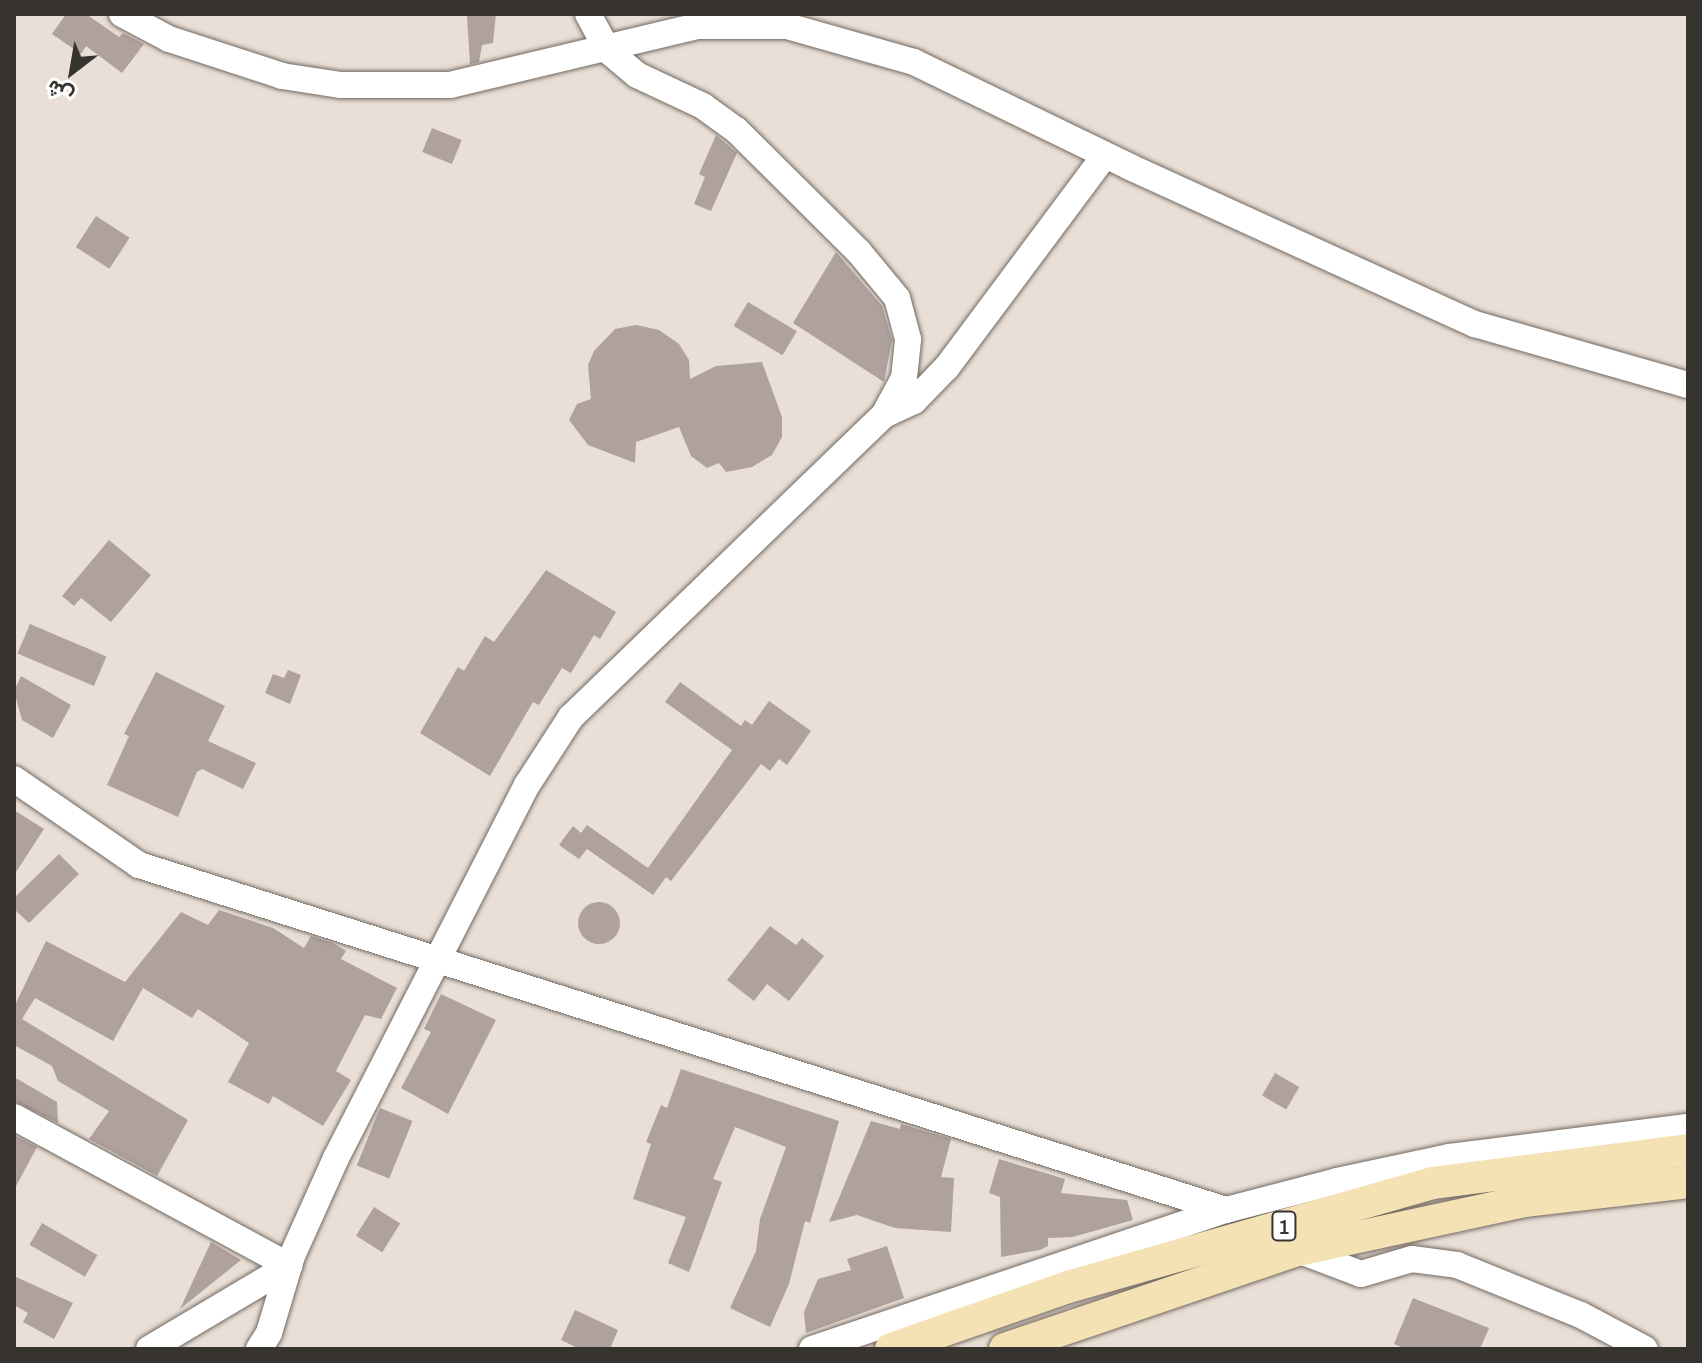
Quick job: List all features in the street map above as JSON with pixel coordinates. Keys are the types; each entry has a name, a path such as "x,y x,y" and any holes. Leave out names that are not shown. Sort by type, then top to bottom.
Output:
{"main road":[{"name":"1","path":"891,1349 1068,1287 1432,1183 1682,1133"},
{"name":"1","path":"1005,1349 1298,1250 1525,1201 1688,1182"}],"street":[{"path":"122,14 169,39 253,66 341,85 450,85 608,51 697,26 787,26 914,62 1105,155 1475,324 1688,385"},
{"path":"259,1349 269,1333 289,1266 336,1158 440,962 527,785 571,717 884,415 904,378 907,352 897,298 736,130 703,106 637,75 608,51 588,14"},
{"path":"884,415 914,401 947,367 1105,155"},
{"path":"14,779 139,865 1226,1210"},
{"path":"14,1117 289,1266"},
{"path":"812,1349 1226,1210 1449,1157 1682,1133"},
{"path":"1298,1250 1361,1274 1412,1259 1457,1265 1581,1315 1645,1349"},
{"path":"149,1349 289,1266"}],"building":[{"path":"66,14 86,14 119,37 123,33 144,44 122,73 86,46 81,54 52,34"},
{"path":"496,14 493,43 482,45 479,62 470,64 467,16"},
{"path":"432,128 462,140 452,164 422,152"},
{"path":"716,135 737,153 711,211 694,204 705,177 699,174"},
{"path":"96,216 130,238 109,269 76,247"},
{"path":"836,252 882,306 892,340 884,382 793,323"},
{"path":"748,302 797,331 782,355 734,326"},
{"path":"636,325 659,330 679,344 689,360 690,379 716,366 762,362 782,417 782,437 772,455 752,467 726,472 719,463 707,468 691,456 679,427 636,442 635,463 588,445 569,420 577,404 591,399 588,365 594,351 615,329"},
{"path":"109,540 151,575 111,622 81,598 74,606 62,596"},
{"path":"546,570 616,612 600,639 594,635 571,673 562,668 539,705 533,702 490,776 420,733 458,667 464,671 485,636 494,642"},
{"path":"30,624 106,656 94,686 17,653"},
{"path":"288,670 301,675 290,704 265,693 273,674 284,678"},
{"path":"156,672 225,706 208,741 256,763 243,789 202,769 197,772 178,817 107,785 129,736 124,734"},
{"path":"21,676 71,705 53,738 22,720 14,691"},
{"path":"680,682 741,726 745,720 752,725 769,701 811,731 787,765 779,759 770,771 761,764 671,881 666,877 653,895 587,849 579,859 559,845 573,826 581,833 587,825 648,868 732,750 665,702"},
{"path":"14,810 44,829 14,875"},
{"path":"59,854 79,874 29,923 14,909 14,898"},
{"path":"599,902 614,908 620,923 614,938 599,944 584,938 578,923 584,908"},
{"path":"219,910 273,928 304,948 311,936 333,943 346,951 341,959 397,988 381,1019 365,1015 336,1071 351,1080 323,1126 273,1096 269,1104 228,1082 249,1043 198,1009 192,1018 143,988 113,1041 35,998 22,1019 188,1120 157,1176 89,1139 109,1111 58,1081 52,1066 14,1045 14,1007 46,941 125,982 181,912 208,925"},
{"path":"770,926 796,945 802,938 824,956 789,1001 767,984 754,1001 727,980"},
{"path":"441,994 496,1020 448,1114 401,1088 431,1032 424,1029"},
{"path":"681,1069 839,1121 810,1223 805,1221 789,1284 770,1327 730,1308 756,1251 760,1219 786,1147 735,1127 713,1179 722,1182 689,1272 668,1263 686,1217 633,1199 651,1144 646,1142 661,1105 667,1108"},
{"path":"1275,1073 1299,1087 1286,1110 1262,1096"},
{"path":"14,1077 57,1102 58,1123 14,1101"},
{"path":"380,1108 412,1121 389,1179 357,1165"},
{"path":"871,1121 900,1129 901,1124 951,1139 941,1177 954,1178 951,1232 895,1228 857,1215 829,1222"},
{"path":"14,1135 37,1147 14,1190"},
{"path":"999,1159 1065,1179 1061,1193 1127,1200 1133,1220 1073,1237 1048,1238 1048,1246 1040,1250 1001,1257 1000,1197 989,1193"},
{"path":"374,1207 400,1223 382,1252 356,1236"},
{"path":"42,1223 97,1255 85,1277 30,1245"},
{"path":"211,1242 241,1260 180,1309"},
{"path":"887,1246 904,1298 806,1333 804,1312 818,1279 851,1270 847,1259"},
{"path":"14,1276 73,1303 54,1339 23,1322 28,1313 14,1305"},
{"path":"1413,1298 1489,1328 1480,1349 1406,1349 1394,1344"},
{"path":"575,1310 618,1330 610,1349 580,1349 561,1340"}]}
